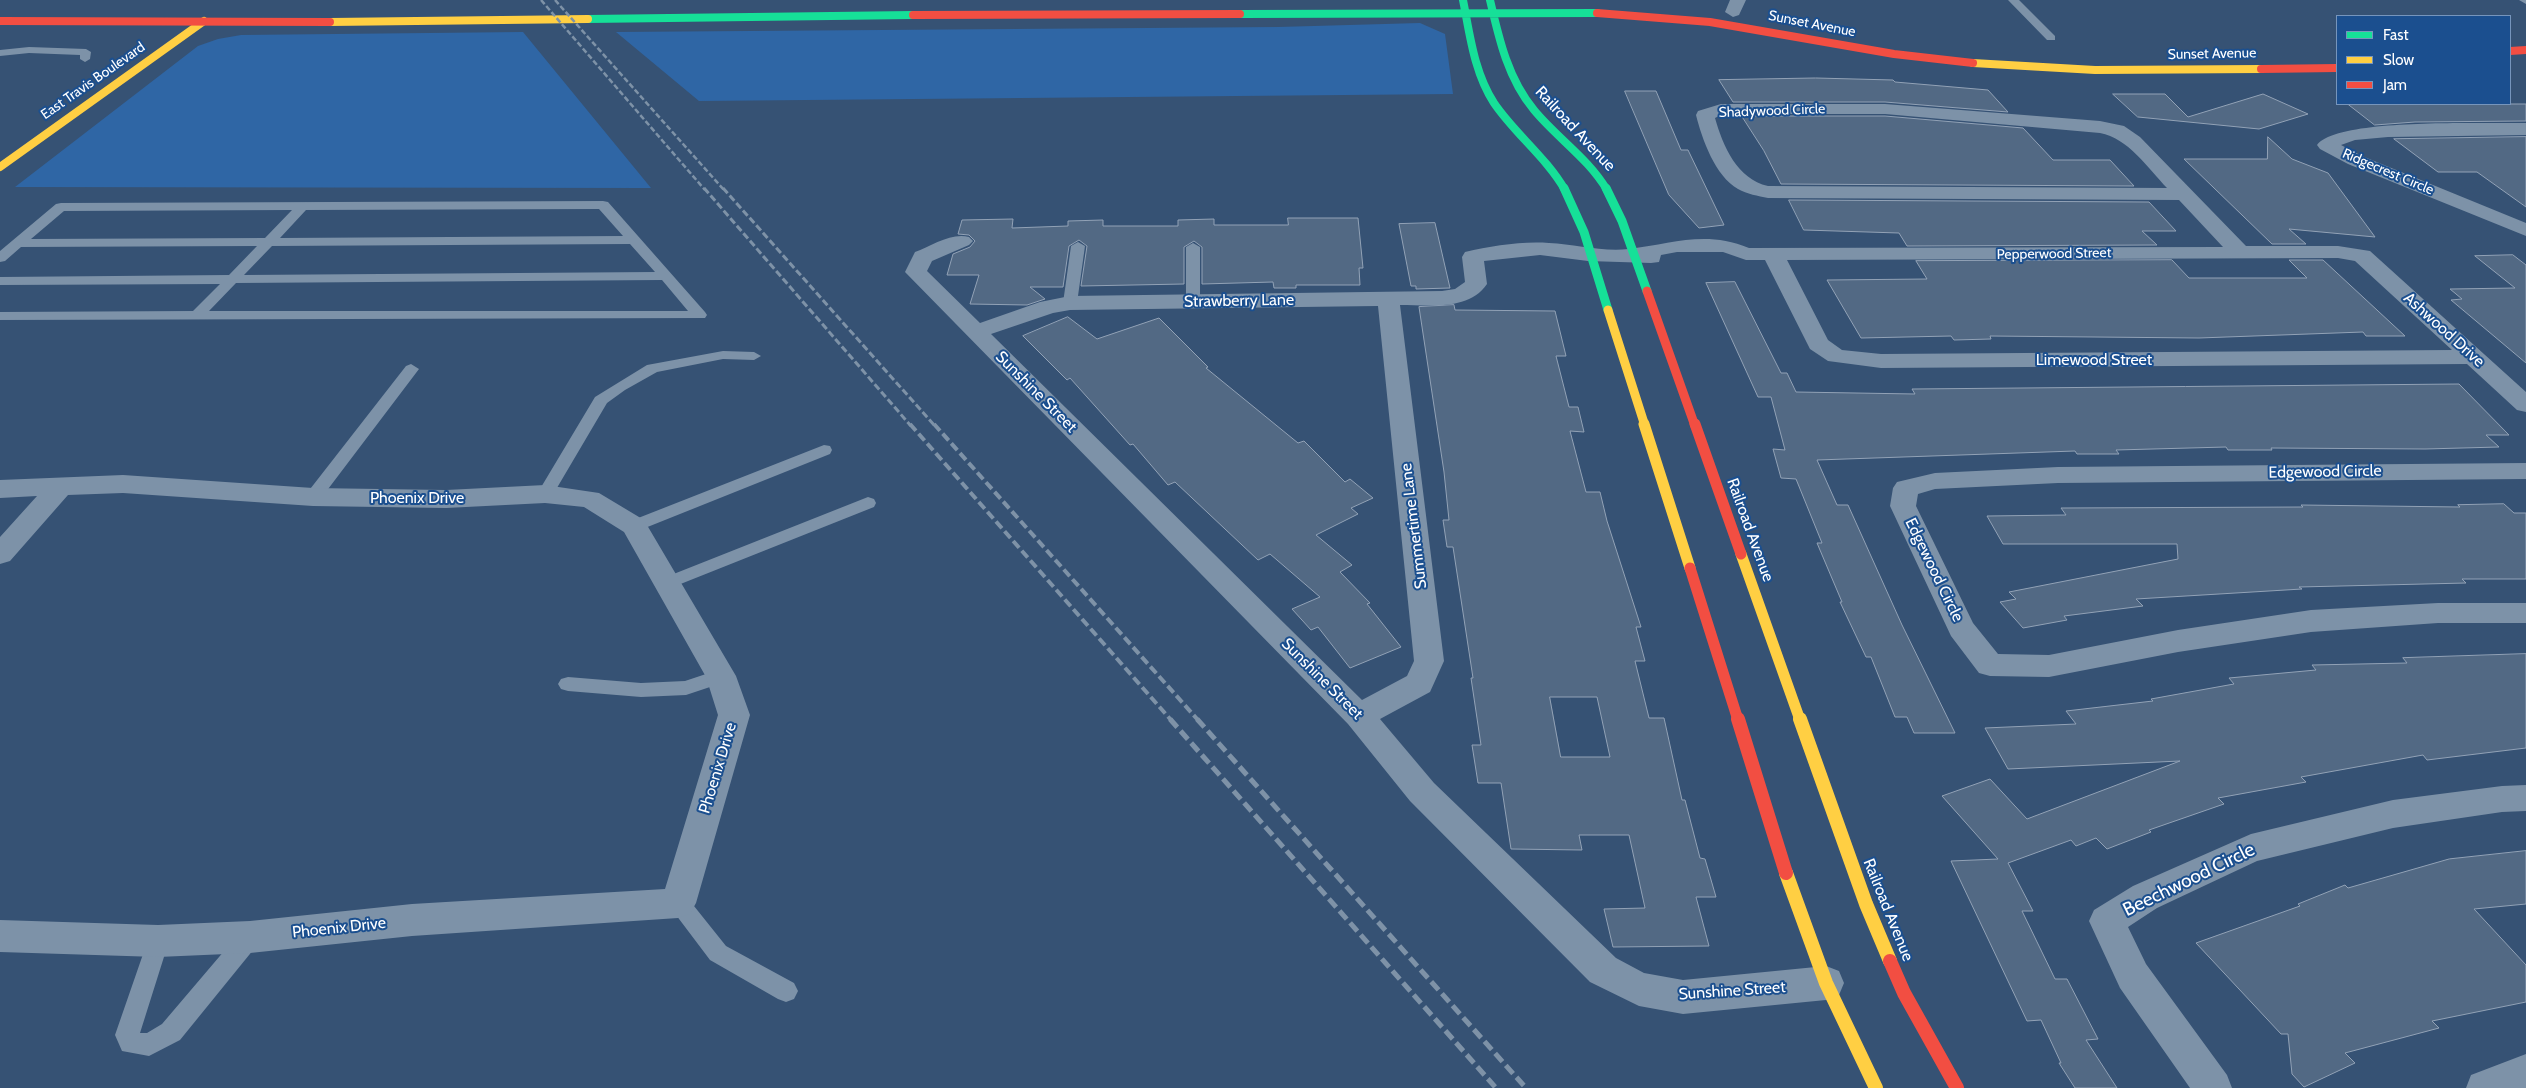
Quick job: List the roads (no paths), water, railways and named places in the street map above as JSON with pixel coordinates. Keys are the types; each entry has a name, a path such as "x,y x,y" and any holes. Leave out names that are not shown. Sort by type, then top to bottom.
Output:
{"main road":[{"path":"1463,0 1480,70 1488,91 1505,116 1547,163 1567,191 1592,255 1798,911 1826,983 1876,1088"},
{"name":"Railroad Avenue","path":"1490,0 1513,79 1521,94 1538,117 1587,162 1607,187 1620,215 1866,904 1904,993 1957,1088"},
{"name":"Sunset Avenue","path":"767,12 807,5 975,3"},
{"name":"Sunset Avenue","path":"0,21 410,21 767,12 1585,12 1660,16 1726,24 1871,51 2016,67 2081,71 2336,68"},
{"name":"East Travis Boulevard","path":"0,167 204,21"},
{"path":"2511,51 2526,50"}],"street":[{"name":"Shadywood Circle","path":"2184,194 2054,195 1768,192 1744,185 1733,174 1707,127 1705,115 1721,109 1885,109 2117,130 2133,141 2240,252"},
{"name":"Ridgecrest Circle","path":"2526,129 2362,133 2340,138 2327,146 2355,160 2526,230"},
{"name":"Sunshine Street","path":"962,241 923,257 916,272 1359,716 1422,792 1603,970 1639,989 1683,997 1826,983"},
{"name":"Pepperwood Street","path":"1592,255 1634,254 1693,261 1732,261 1746,254 1970,255 2338,252 2362,256"},
{"name":"Limewood Street","path":"1772,254 1818,344 1836,356 1881,361 2474,357"},
{"name":"Strawberry Lane","path":"976,332 1048,307 1070,303 1442,298 1462,295 1476,284 1473,257 1516,267 1553,267 1592,255"},
{"name":"Ashwood Drive","path":"2362,256 2526,405"},
{"name":"Summertime Lane","path":"1359,716 1419,684 1429,661 1388,299"},
{"name":"Edgewood Circle","path":"2526,470 2058,475 1934,481 1906,488 1903,506 1961,628 1990,665 2049,666 2178,641 2311,621 2438,613 2526,613"},
{"name":"Phoenix Drive","path":"0,489 62,485 140,485 314,497 446,499 545,494 590,499 634,526 720,676 734,715 678,903 412,920 250,937 158,941 1,938"},
{"path":"0,554 62,485"},
{"name":"Beechwood Circle","path":"2213,1088 2133,976 2107,921 2145,897 2251,848 2393,814 2502,799 2526,798"},
{"path":"2485,1088 2526,1074"}],"lane":[{"path":"2013,0 2051,38"},
{"path":"0,53 29,50 86,52 85,59"},
{"path":"0,258 61,207 604,205 700,315 0,316"},
{"path":"196,316 303,206"},
{"path":"18,243 634,240"},
{"path":"1070,303 1078,246"},
{"path":"1193,247 1193,301"},
{"path":"0,281 666,276"},
{"path":"545,494 601,400 620,387 652,368 723,355 754,356"},
{"path":"314,497 411,369"},
{"path":"634,526 824,450"},
{"path":"667,583 868,503"},
{"path":"568,684 641,690 686,688 720,676"},
{"path":"678,903 718,954 786,991"},
{"path":"158,941 127,1035 131,1044 149,1045 171,1032 250,937"}],"railway":[{"path":"541,0 705,190"},
{"path":"555,0 724,190"},
{"path":"704,188 911,426"},
{"path":"723,188 935,426"},
{"path":"910,424 1171,720"},
{"path":"934,424 1198,720"},
{"path":"1170,719 1496,1088"},
{"path":"1197,719 1526,1088"}]}
